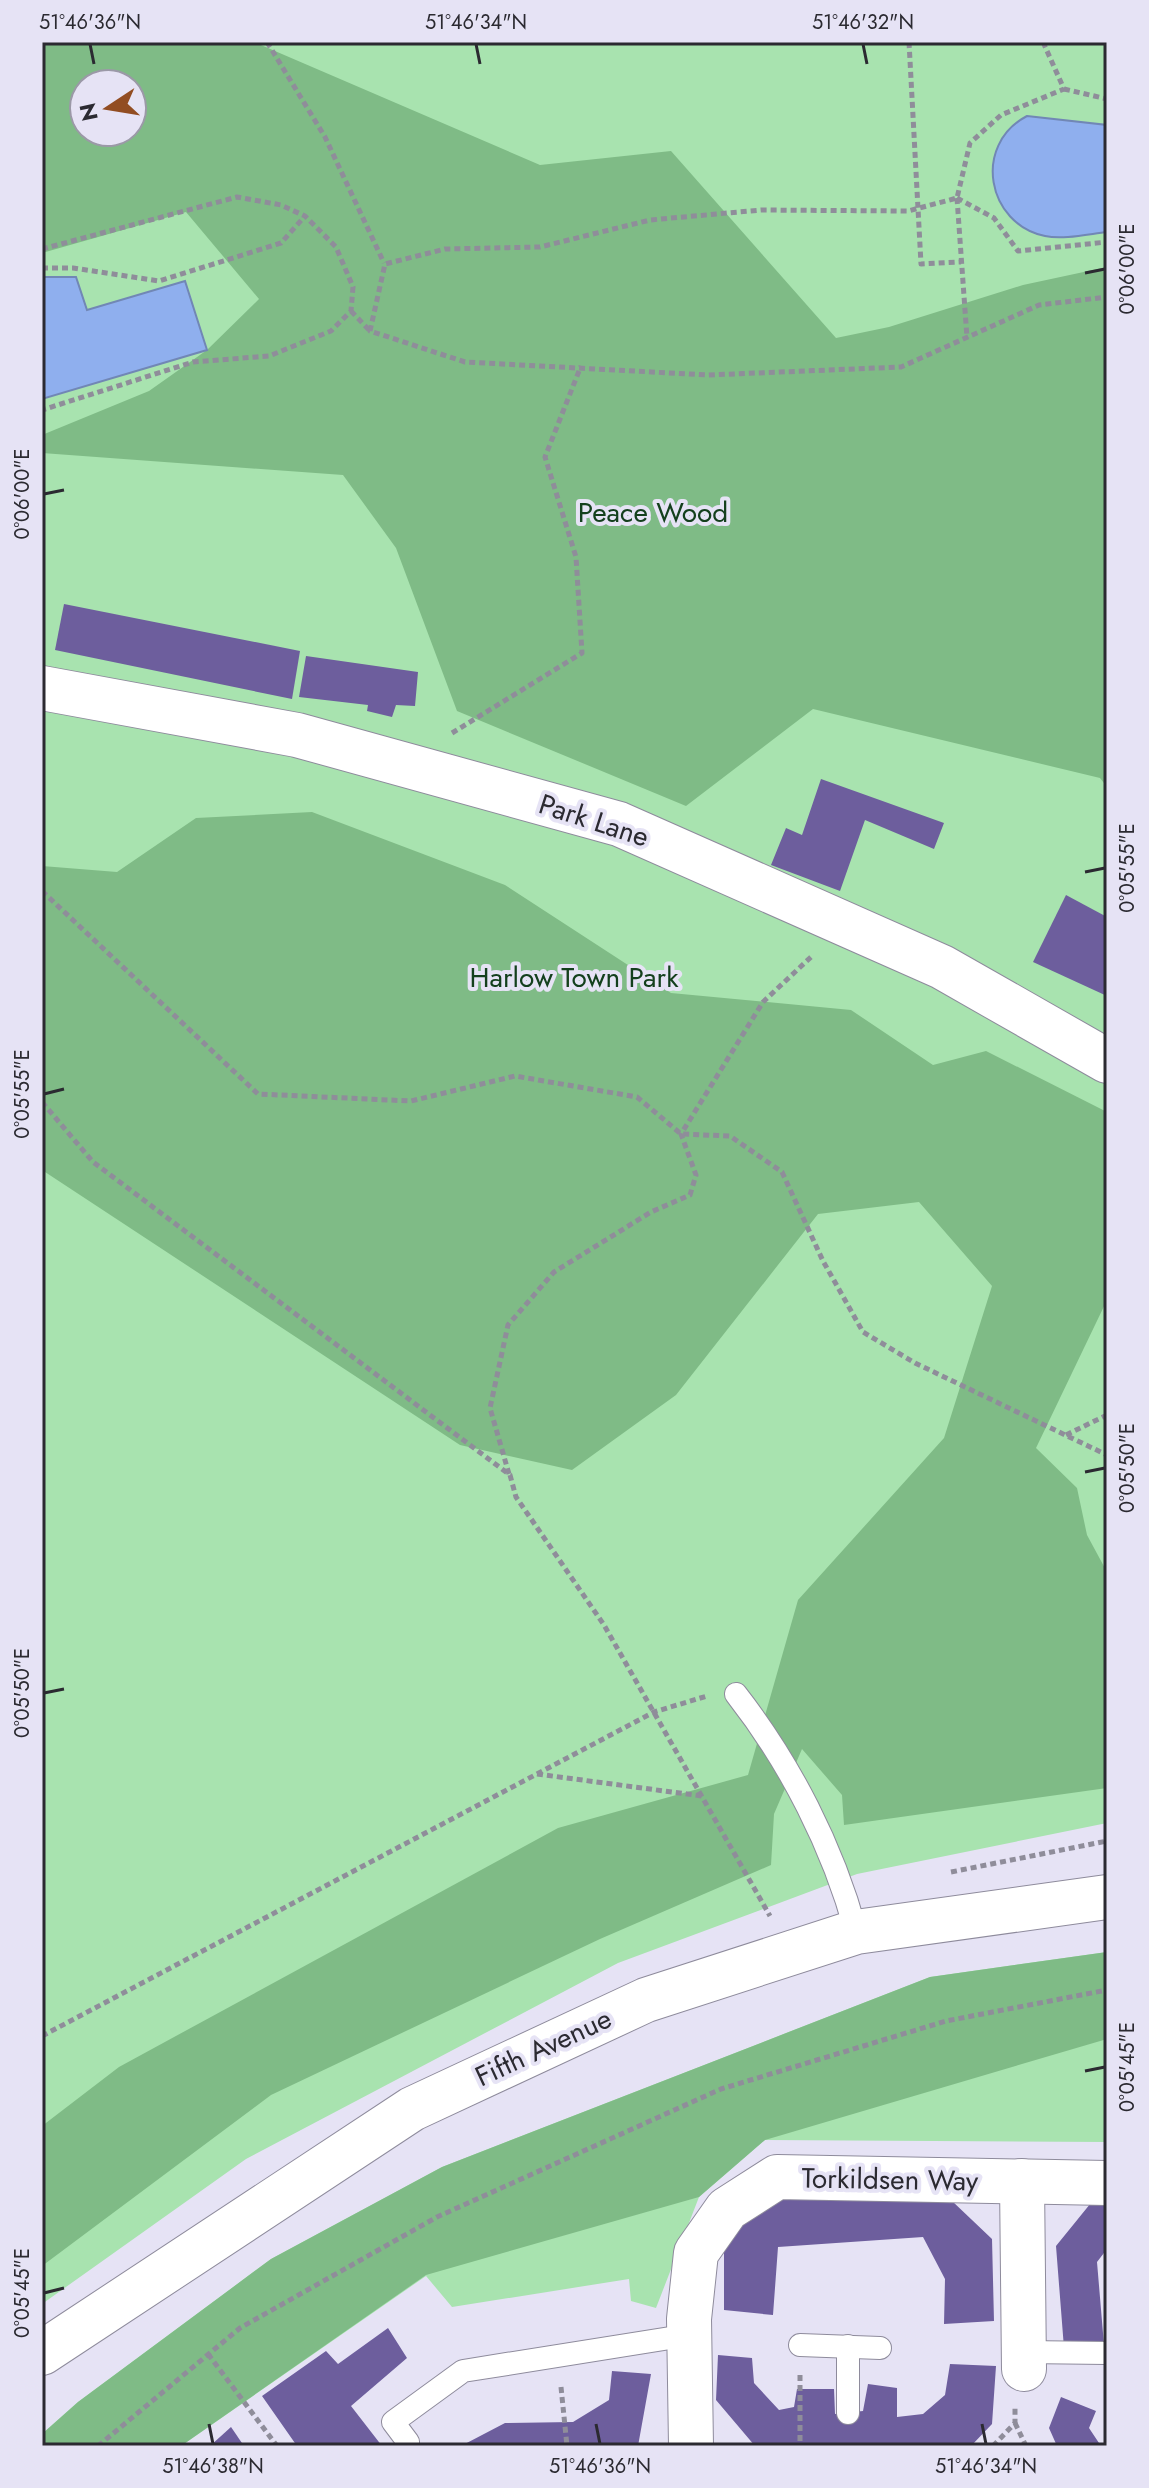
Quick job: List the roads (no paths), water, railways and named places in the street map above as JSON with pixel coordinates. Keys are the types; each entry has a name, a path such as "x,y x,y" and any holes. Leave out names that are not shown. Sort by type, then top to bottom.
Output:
{"street":[{"name":"Park Lane","path":"42,688 297,735 619,824 942,967 1107,1061"},
{"name":"Fifth Avenue","path":"42,2353 412,2109 646,2000 856,1932 1107,1897"},
{"name":"Torkildsen Way","path":"691,2446 689,2335 696,2253 727,2209 777,2177 1107,2183"},
{"path":"1022,2181 1024,2360"}],"lane":[{"path":"736,1694 770,1737 831,1858 856,1932"},
{"path":"408,2442 393,2422 463,2371 689,2335"},
{"path":"800,2345 880,2348"},
{"path":"848,2346 848,2413"},
{"path":"1024,2360 1107,2353"}],"water":[{"path":"1027,116 1107,125 1107,232 1068,237 1045,236 1025,229 1010,216 999,200 993,164 998,145 1010,129"},
{"path":"42,277 76,277 87,310 185,281 207,350 42,399"}],"park label":[{"name":"Peace Wood","path":"653,512"},
{"name":"Harlow Town Park","path":"574,977"}]}
